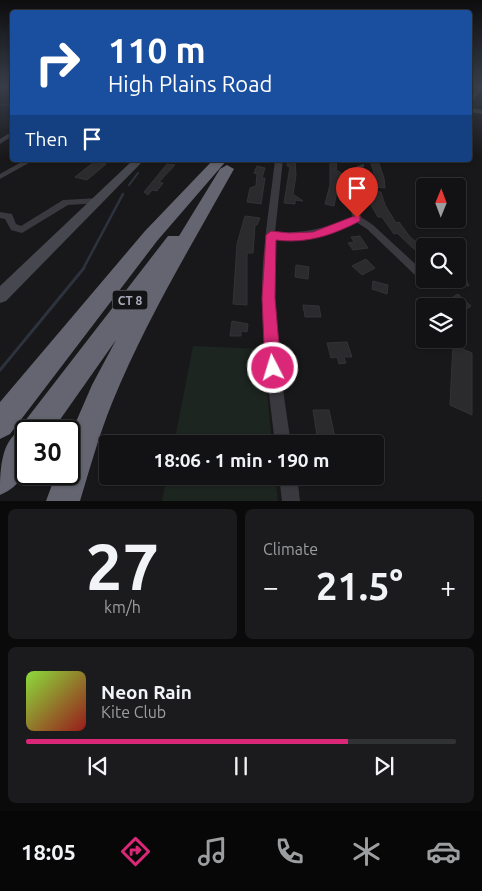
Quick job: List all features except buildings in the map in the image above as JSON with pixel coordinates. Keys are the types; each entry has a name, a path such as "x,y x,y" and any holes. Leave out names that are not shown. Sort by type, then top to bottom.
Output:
{"highway":[{"name":"CT 8","path":"0,424 151,236 227,163"},
{"name":"CT 8","path":"42,420 227,163"},
{"path":"63,501 87,429 112,376 142,317 227,163"},
{"path":"0,479 15,458"}],"main road":[{"path":"0,296 137,162"}],"street":[{"path":"0,142 10,135"},
{"path":"0,177 26,162"},
{"path":"279,162 268,270 268,313 273,368 283,435"},
{"path":"361,166 355,209 357,218 370,226 416,269"},
{"path":"0,215 9,216 11,226 22,230 66,202 98,202"},
{"path":"271,235 289,237 313,236 339,228 357,218"},
{"path":"289,485 292,501"}],"shaded area":[{"path":"193,346 263,349 271,435 176,435"},
{"path":"165,485 276,485 278,501 162,501"}],"waterway":[{"path":"129,185 138,173"},
{"path":"83,269 123,194"},
{"path":"0,370 84,268"}],"route":[{"path":"273,368 268,313 268,270 271,235 289,237 313,236 339,228 357,218"}]}
